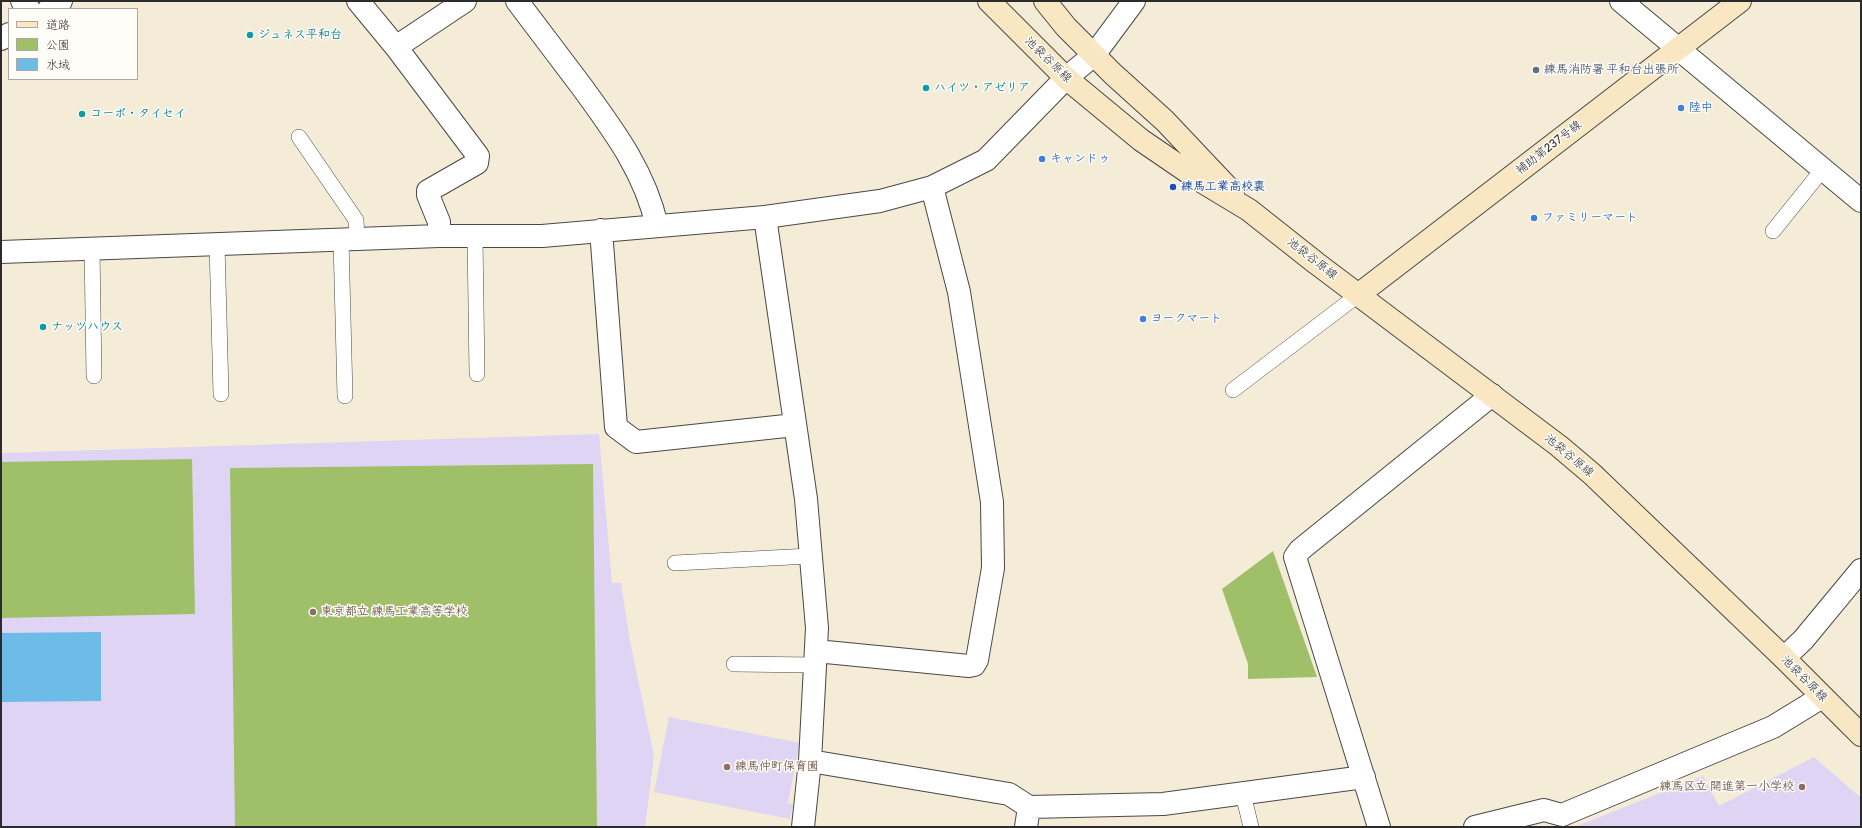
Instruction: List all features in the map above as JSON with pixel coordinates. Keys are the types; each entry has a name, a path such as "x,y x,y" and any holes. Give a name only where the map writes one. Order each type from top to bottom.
{"main road":[{"name":"池袋谷原線","path":"989,1 1066,78 1141,140 1201,182 1249,210 1358,295 1492,395 1592,474 1784,658 1861,735"},
{"name":"池袋谷原線","path":"1045,1 1066,27 1199,156 1249,210"},
{"name":"補助第237号線","path":"1358,295 1740,1"}],"street":[{"path":"50,8 61,1"},
{"path":"358,1 396,46 478,156 477,163 428,191 428,195 439,222 439,236"},
{"path":"396,46 465,1"},
{"path":"518,1 630,155 653,207 658,226"},
{"path":"1,252 439,236 542,236 601,230 765,218 880,201 932,187 986,160 1066,78 1094,54 1134,1"},
{"path":"1621,1 1861,201"},
{"path":"816,658 969,666 974,665 977,660 993,568 992,502 959,292 932,187"},
{"path":"765,218 806,499 817,628 810,761 803,827"},
{"path":"601,230 616,427 636,442 794,425"},
{"path":"1378,827 1364,777 1295,557 1300,550 1492,395"},
{"path":"1784,658 1803,640 1861,570"},
{"path":"1475,827 1544,810 1564,821 1773,727 1822,697"},
{"path":"810,761 1009,794 1028,817 1163,804 1364,777"}],"lane":[{"path":"299,137 356,220 349,240 345,396"},
{"path":"1773,231 1823,169"},
{"path":"475,237 477,374"},
{"path":"217,244 221,394"},
{"path":"92,249 94,376"},
{"path":"1233,390 1358,295"},
{"path":"675,563 810,556"},
{"path":"734,664 816,658"},
{"path":"1243,794 1251,827"}],"shaded area":[{"name":"東京都立 練馬工業高等学校","path":"599,434 612,583 621,583 630,641 654,756 645,827 1,827 1,453"},
{"name":"練馬仲町保育園","path":"669,717 800,743 788,803 793,804 790,819 654,792"},
{"name":"練馬区立 開進第一小学校","path":"1814,757 1861,798 1861,827 1577,826 1703,776 1719,806"}],"green space":[{"path":"192,459 195,614 1,618 1,462"},
{"path":"593,464 597,827 235,827 230,468"},
{"path":"1273,551 1317,677 1248,679 1248,664 1222,589"}],"water":[{"path":"101,632 101,701 1,702 1,633"}],"place":[{"name":"ジュネス平和台","path":"250,35"},
{"name":"練馬消防署 平和台出張所","path":"1536,70"},
{"name":"ハイツ・アゼリア","path":"926,88"},
{"name":"陸中","path":"1681,108"},
{"name":"コーポ・タイセイ","path":"82,114"},
{"name":"キャンドゥ","path":"1042,159"},
{"name":"練馬工業高校裏","path":"1173,187"},
{"name":"ファミリーマート","path":"1534,218"},
{"name":"ヨークマート","path":"1143,319"},
{"name":"ナッツハウス","path":"43,327"},
{"name":"東京都立 練馬工業高等学校","path":"313,612"},
{"name":"練馬仲町保育園","path":"727,767"},
{"name":"練馬区立 開進第一小学校","path":"1802,787"}]}
